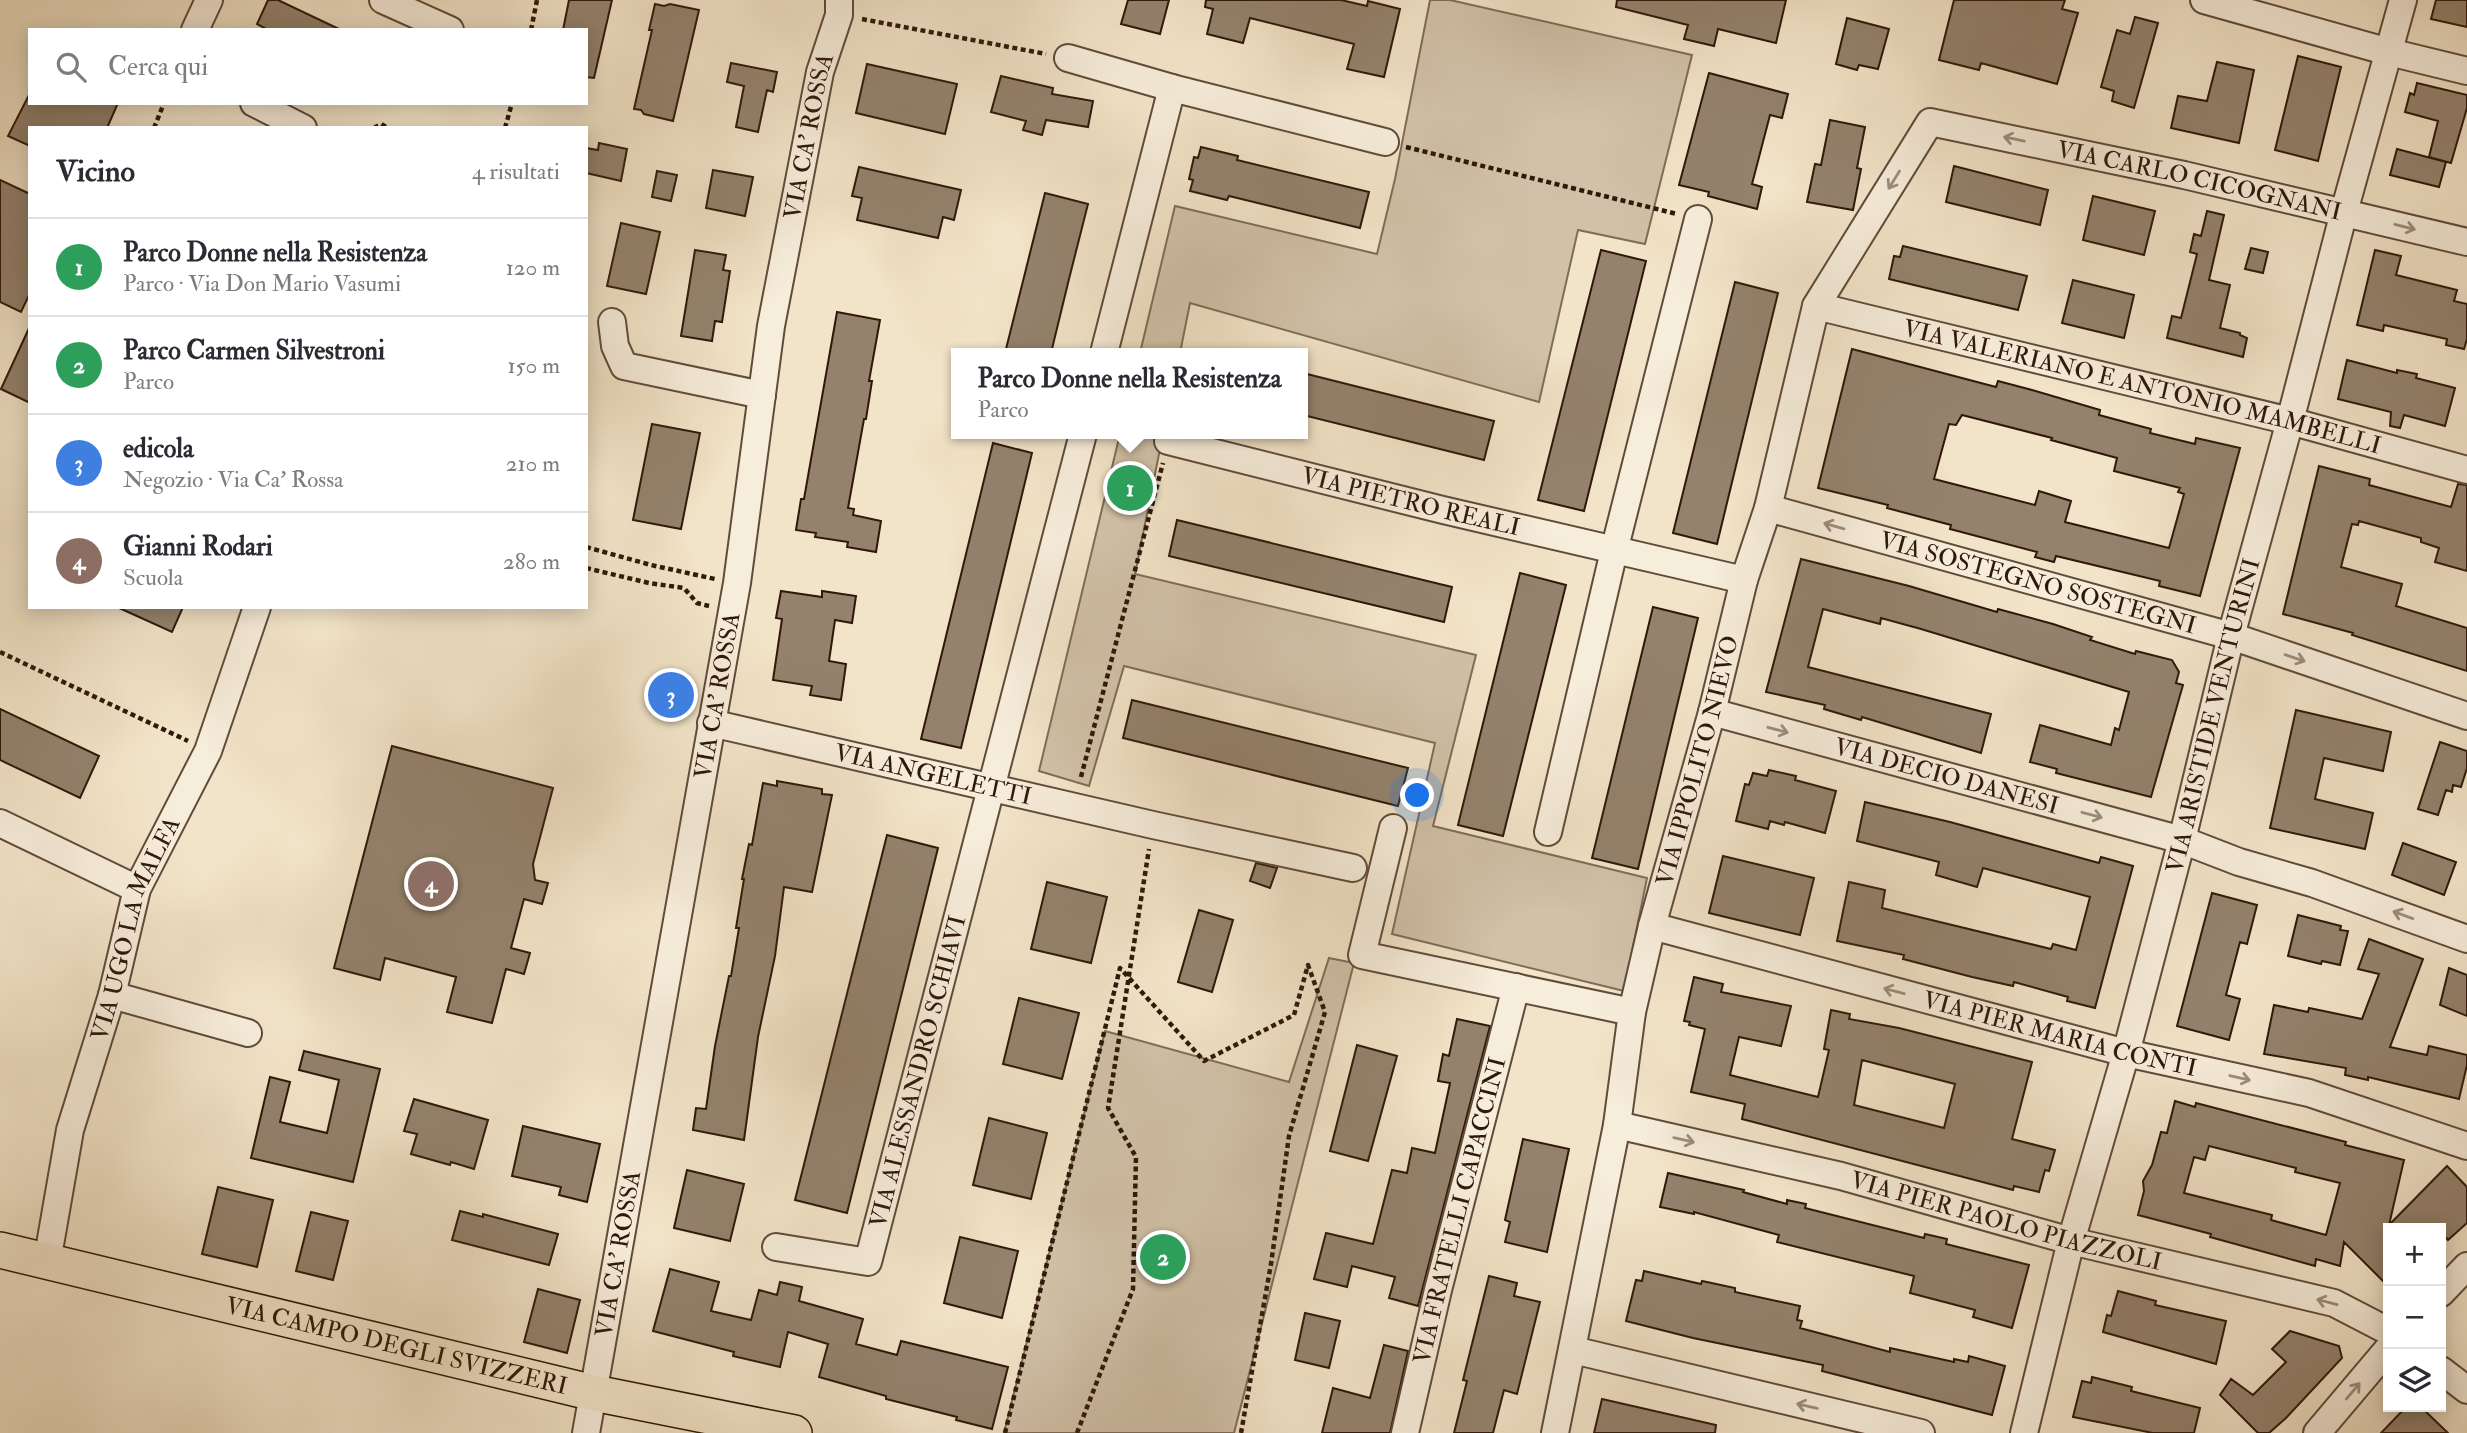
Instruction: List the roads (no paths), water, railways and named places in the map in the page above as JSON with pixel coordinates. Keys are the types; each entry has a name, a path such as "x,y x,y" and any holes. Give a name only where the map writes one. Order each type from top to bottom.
{"main road":[{"name":"VIA CAMPO DEGLI SVIZZERI","path":"0,1250 594,1393 794,1433"}],"street":[{"path":"383,0 446,28"},
{"path":"2204,0 2467,71"},
{"name":"VIA ARISTIDE VENTURINI","path":"2024,1433 2071,1241 2126,1052 2182,840 2231,636 2403,0"},
{"name":"VIA CA' ROSSA","path":"586,1433 737,583 771,326 820,72 839,7"},
{"path":"1068,58 1172,88 1385,142"},
{"path":"1105,348 1172,88"},
{"path":"258,105 299,126"},
{"name":"VIA CARLO CICOGNANI","path":"1930,122 2184,175 2467,242"},
{"name":"VIA IPPOLITO NIEVO","path":"1555,1433 1617,1125 1633,1012 1652,926 1712,712 1744,580 1768,508 1816,306 1930,122"},
{"path":"1548,832 1698,219"},
{"name":"VIA VALERIANO E ANTONIO MAMBELLI","path":"1816,306 2290,421 2467,470"},
{"path":"612,322 615,346 624,366 762,395"},
{"path":"992,788 1082,439"},
{"name":"VIA PIETRO REALI","path":"1168,441 1744,580"},
{"name":"VIA SOSTEGNO SOSTEGNI","path":"1768,508 2231,636 2467,716"},
{"name":"VIA UGO LA MALFA","path":"47,1262 70,1130 112,995 137,888 208,751 256,609"},
{"name":"VIA DECIO DANESI","path":"1712,712 2182,840 2467,939"},
{"name":"VIA ANGELETTI","path":"711,723 1153,825 1353,868"},
{"name":"VIA ALESSANDRO SCHIAVI","path":"776,1247 868,1262 992,788"},
{"path":"0,823 137,888"},
{"path":"1393,828 1362,955 1633,1012"},
{"name":"VIA PIER MARIA CONTI","path":"1652,926 2126,1052 2309,1093 2467,1146"},
{"name":"VIA FRATELLI CAPACCINI","path":"1405,1433 1438,1290 1516,987"},
{"path":"112,995 248,1033"},
{"name":"VIA PIER PAOLO PIAZZOLI","path":"1617,1125 1841,1176 2071,1241 2334,1303 2383,1328"},
{"path":"2446,1288 2467,1266"},
{"path":"1573,1350 1922,1433"},
{"path":"2317,1433 2383,1355"},
{"path":"2446,1374 2467,1390"}],"place":[{"name":"Parco Donne nella Resistenza","path":"1130,488"},
{"name":"edicola","path":"671,695"},
{"name":"Gianni Rodari","path":"431,884"},
{"name":"Parco Carmen Silvestroni","path":"1163,1257"}]}
